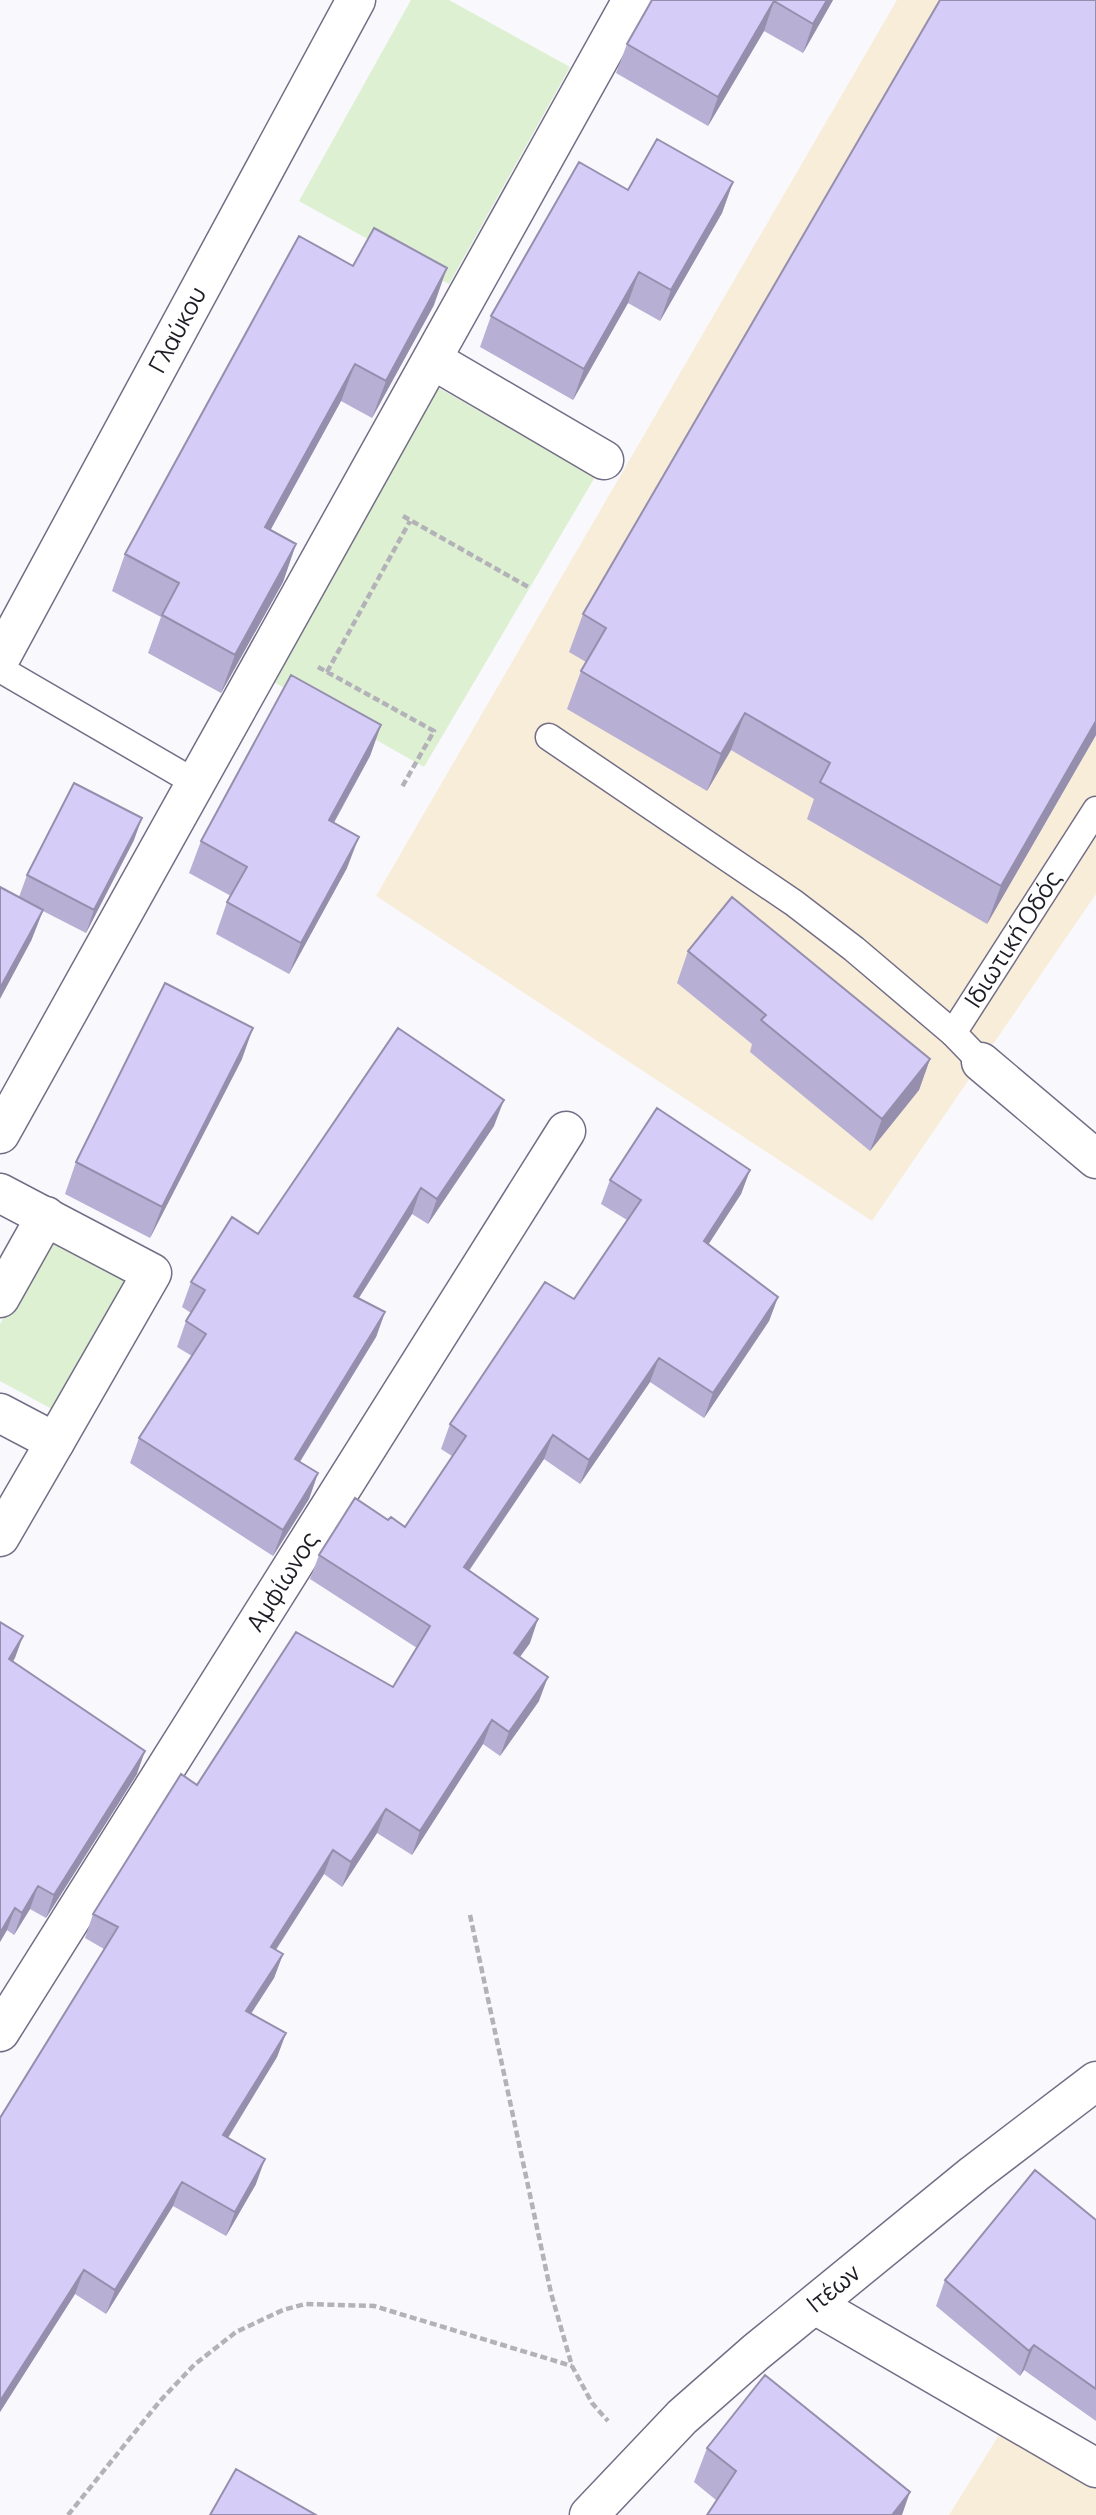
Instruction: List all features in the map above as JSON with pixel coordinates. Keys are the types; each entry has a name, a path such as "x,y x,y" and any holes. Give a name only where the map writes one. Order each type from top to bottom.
{"street":[{"name":"Γλαύκου","path":"0,659 356,0"},
{"path":"0,1134 632,0"},
{"path":"433,360 604,460"},
{"path":"981,1062 1096,1159"},
{"name":"Αμφίωνος","path":"0,2032 566,1131"},
{"path":"0,1192 152,1273 0,1537"},
{"path":"0,1298 46,1216"},
{"path":"0,1413 55,1442"},
{"name":"Ιτέων","path":"589,2515 682,2417 974,2174 1096,2081"},
{"path":"815,2305 1096,2468"}],"lane":[{"path":"0,669 197,783"},
{"path":"549,737 794,903 854,949 953,1034"},
{"name":"Ιδιωτική Οδός","path":"981,1062 953,1034 1096,810"}],"path":[{"path":"359,492 530,588"},
{"path":"327,672 410,520"},
{"path":"274,643 434,731 402,787"},
{"path":"470,1914 551,2293 572,2366 592,2403 617,2430 647,2452"},
{"path":"68,2515 160,2401 194,2365 236,2332 284,2310 305,2304 374,2306 572,2366"}],"shaded area":[{"path":"897,0 1096,0 1096,894 872,1221 376,896"},
{"path":"1004,2427 1096,2481 1096,2515 949,2515"}],"green space":[{"path":"411,0 449,0 570,67 449,284 299,201"},
{"path":"437,387 595,477 424,767 272,681"},
{"path":"50,1235 136,1283 61,1414 0,1381 0,1324"}],"building":[{"path":"652,0 827,0 813,24 774,1 718,97 627,44"},
{"path":"940,0 1096,0 1096,721 1001,886 820,782 830,763 745,713 721,754 581,671 606,628 583,614"},
{"path":"657,139 733,182 671,290 639,272 584,369 491,316 579,162 628,190"},
{"path":"374,228 447,268 386,381 355,364 265,527 296,544 235,655 162,615 179,583 125,554 299,236 353,266"},
{"path":"291,675 381,725 329,820 359,837 301,943 227,902 247,867 201,841"},
{"path":"74,783 142,818 94,910 27,875"},
{"path":"0,887 43,910 0,988"},
{"path":"732,897 930,1059 882,1119 761,1020 766,1015 688,951"},
{"path":"165,983 253,1028 162,1207 76,1162"},
{"path":"398,1028 504,1100 437,1199 421,1188 354,1296 385,1312 295,1459 318,1473 283,1530 139,1438 206,1334 186,1321 205,1290 191,1282 232,1217 258,1234"},
{"path":"657,1108 750,1170 704,1241 778,1297 713,1393 659,1358 589,1460 553,1435 464,1567 538,1619 514,1653 548,1677 509,1732 492,1720 420,1831 386,1809 351,1862 333,1850 271,1947 283,1954 246,2011 286,2033 223,2135 265,2159 235,2212 182,2182 115,2290 84,2270 0,2401 0,2118 118,1927 93,1914 181,1774 197,1785 296,1632 393,1687 430,1626 319,1555 355,1498 388,1520 391,1517 405,1527 466,1436 450,1424 545,1282 574,1299 641,1200 610,1180"},
{"path":"0,1622 23,1636 9,1659 145,1751 54,1895 38,1886 22,1913 15,1908 0,1933"},
{"path":"1035,2170 1096,2220 1096,2389 1034,2345 1029,2351 945,2280"},
{"path":"765,2375 910,2492 892,2515 707,2515 736,2471 707,2448"},
{"path":"236,2469 316,2515 210,2515"}]}
